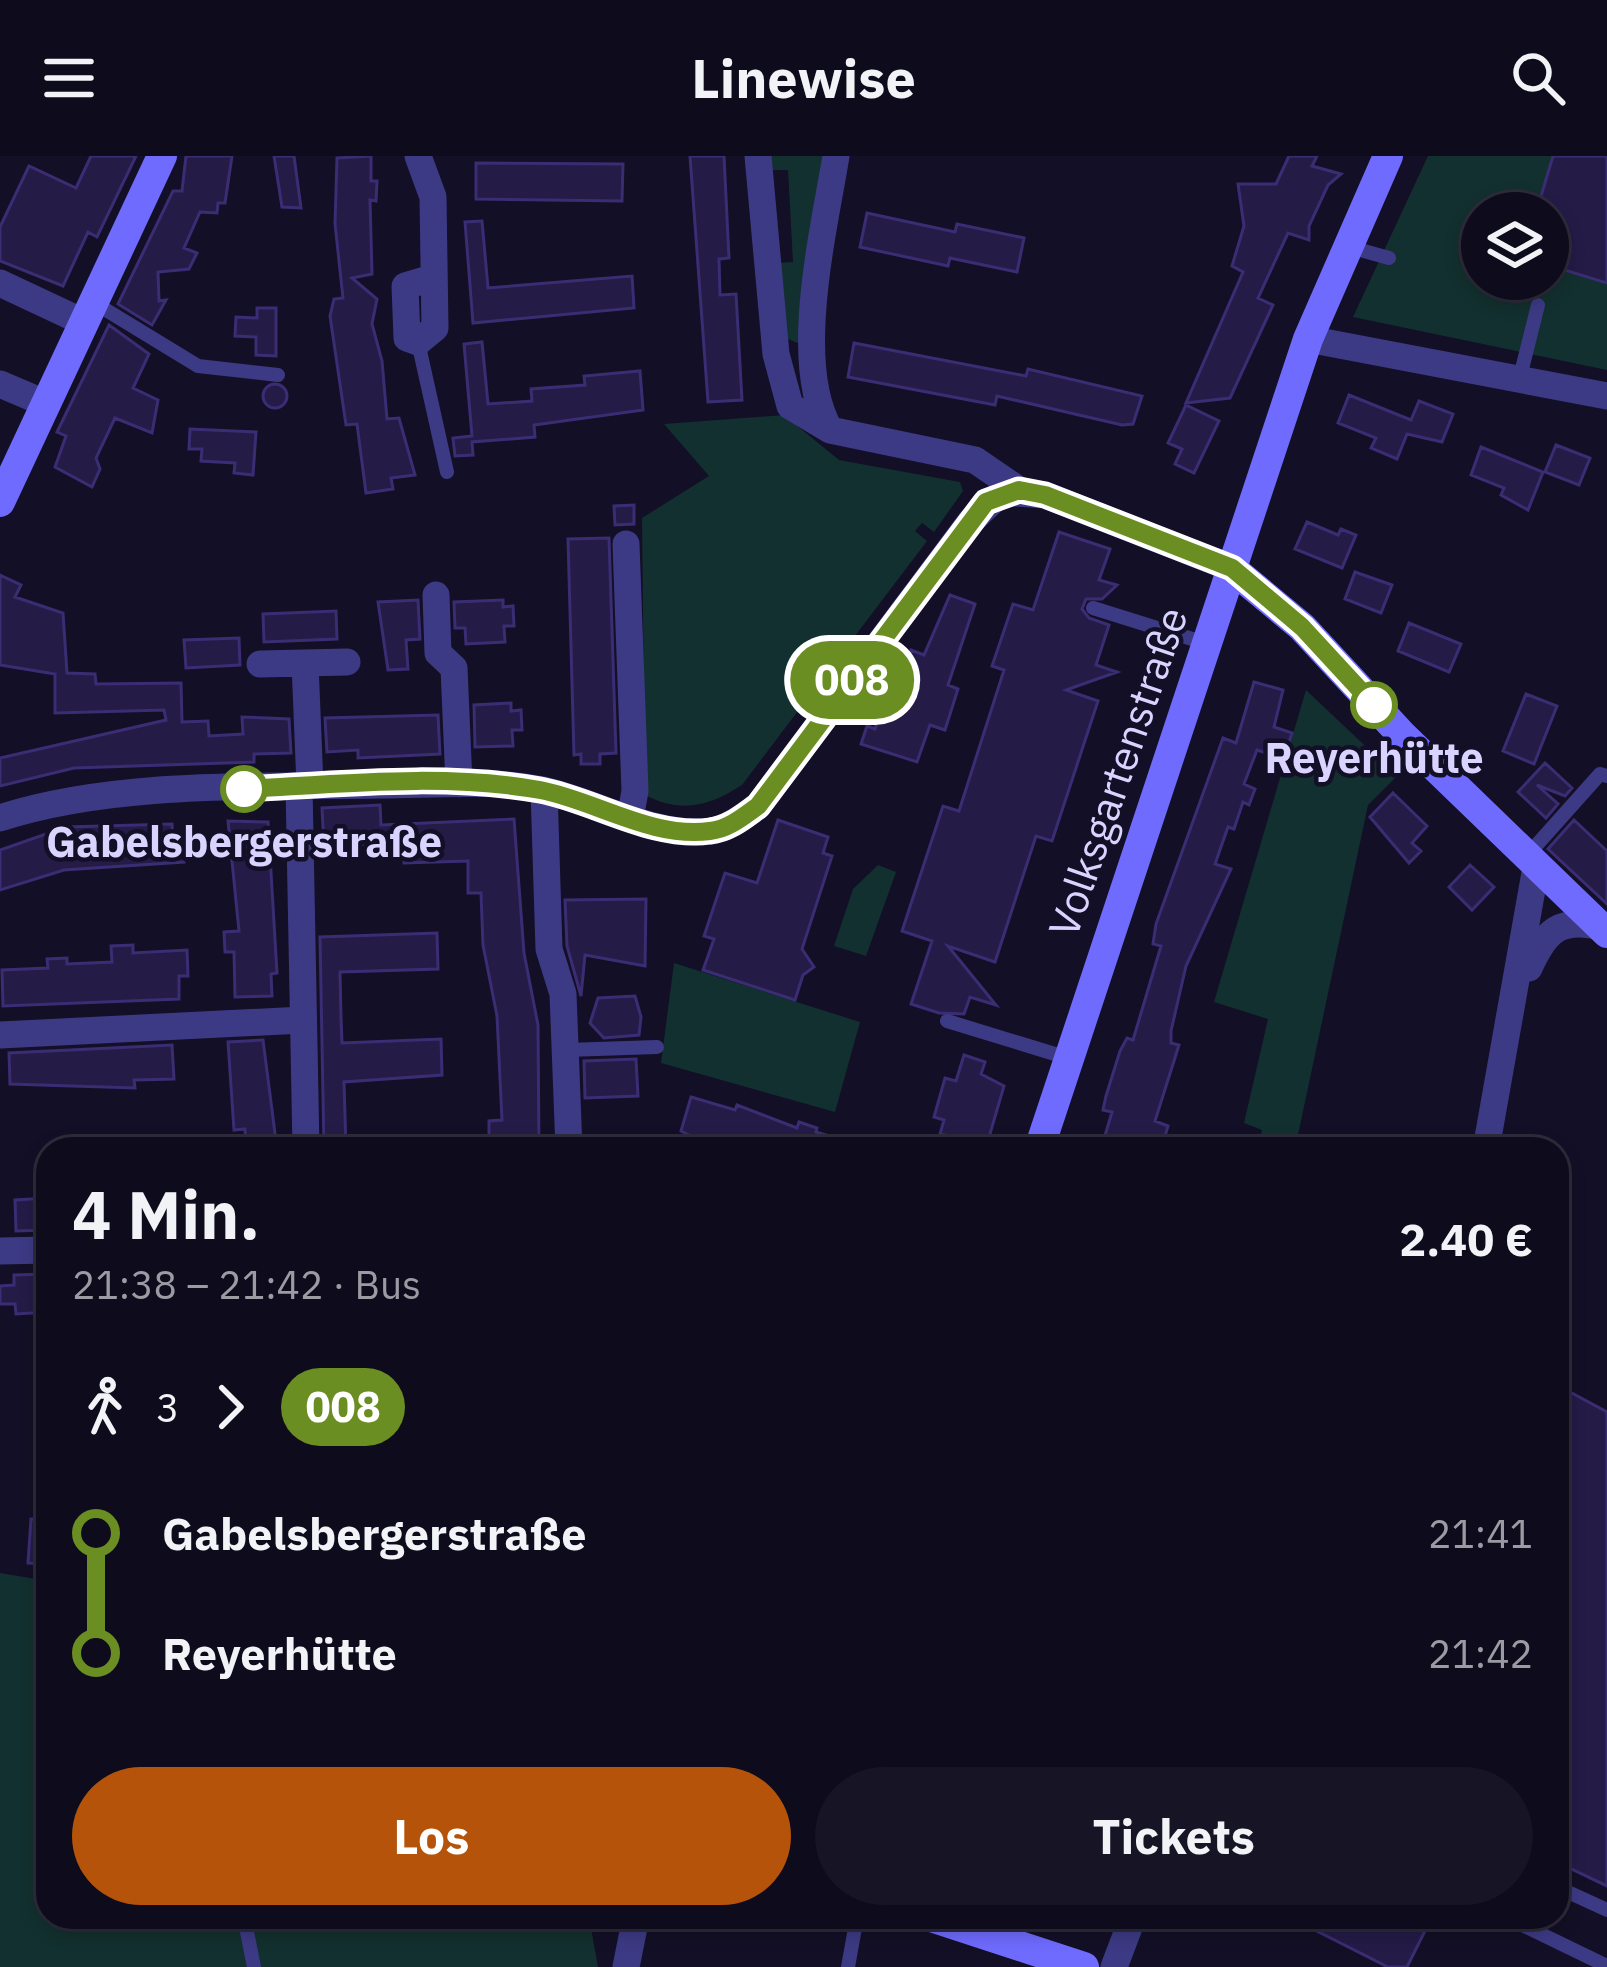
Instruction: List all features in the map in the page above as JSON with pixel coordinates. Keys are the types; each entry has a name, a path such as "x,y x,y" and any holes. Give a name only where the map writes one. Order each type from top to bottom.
{"street":[{"path":"0,502 162,156"},
{"path":"418,156 433,197 435,328 418,342"},
{"path":"758,156 776,354 790,406 842,433 975,460 1019,490 1045,495 1232,568 1302,627 1531,863 1604,930"},
{"path":"836,156 814,308 815,404 842,433"},
{"name":"Volksgartenstraße","path":"1043,1137 1308,339 1388,156"},
{"path":"0,283 88,312"},
{"path":"1308,339 1607,396"},
{"path":"776,354 815,353"},
{"path":"0,384 46,404"},
{"path":"0,818 59,799 305,786 459,784 544,790 630,819 708,832 731,825 758,806 986,502 1019,490"},
{"path":"626,544 635,791 630,819"},
{"path":"436,595 439,652 454,668 459,784"},
{"path":"260,664 347,662"},
{"path":"304,663 305,1137"},
{"path":"544,790 549,950 563,994 569,1137"},
{"path":"1488,1137 1516,1005 1531,863"},
{"path":"1516,1005 1543,936 1578,921 1604,930"},
{"path":"0,1035 303,1020"},
{"path":"0,1251 36,1250"},
{"path":"626,1967 634,1929"},
{"path":"968,1929 1084,1967"},
{"path":"1114,1967 1128,1929"}],"lane":[{"path":"1346,246 1389,258"},
{"path":"1519,381 1538,305"},
{"path":"88,312 198,366 278,375"},
{"path":"418,342 447,472"},
{"path":"1094,608 1205,644"},
{"path":"1531,863 1600,774 1607,776"},
{"path":"946,1021 1068,1058"},
{"path":"567,1050 657,1048"},
{"path":"1569,1893 1607,1910"},
{"path":"246,1929 254,1967"},
{"path":"848,1967 855,1929"},
{"path":"1531,1929 1607,1966"}],"green space":[{"path":"769,156 827,156 803,339 797,343 786,338 777,263 793,262 788,170 769,170"},
{"path":"1428,156 1607,156 1607,370 1353,317"},
{"path":"784,415 839,460 960,482 963,491 934,532 922,523 915,531 927,541 742,785 695,805 658,801 645,795 642,518 709,476 664,424"},
{"path":"1306,690 1397,776 1368,805 1298,1137 1261,1137 1262,1130 1244,1123 1268,1019 1214,1002"},
{"path":"878,865 896,872 866,956 834,946 853,889"},
{"path":"674,963 860,1022 835,1112 661,1063"},
{"path":"0,1573 36,1579 36,1929 591,1929 598,1967 0,1967"}],"building":[{"path":"91,156 136,156 97,237 88,232 63,286 0,261 0,227 29,166 76,188"},
{"path":"186,156 232,156 225,203 218,203 217,213 200,212 184,248 197,253 189,269 158,272 159,301 166,300 152,325 118,304 173,191 182,191"},
{"path":"274,156 294,156 301,208 282,207"},
{"path":"371,156 371,181 377,181 376,201 370,200 372,274 352,278 377,299 372,324 382,361 387,419 399,418 415,475 391,478 393,489 366,493 357,424 346,425 330,316 334,299 343,298 335,224 337,158"},
{"path":"690,156 724,156 729,258 719,259 720,295 736,294 742,400 708,402"},
{"path":"1289,156 1317,156 1312,166 1341,174 1328,185 1309,226 1309,240 1288,233 1258,298 1273,305 1230,398 1186,403 1243,272 1232,266 1244,226 1238,184 1276,184"},
{"path":"1553,156 1607,156 1607,283 1569,271 1569,192 1542,192"},
{"path":"476,163 623,164 622,201 476,199"},
{"path":"867,213 955,232 957,224 1024,238 1017,272 950,258 948,266 860,247"},
{"path":"482,221 488,288 632,276 634,308 473,323 465,222"},
{"path":"257,308 276,308 276,356 256,355 256,337 235,336 236,317 257,318"},
{"path":"109,325 149,354 133,388 158,400 152,433 115,418 96,458 100,469 92,487 55,467 66,436 57,432"},
{"path":"482,342 488,404 532,401 531,389 585,385 584,376 640,371 643,410 534,425 535,437 472,442 473,455 455,456 453,438 472,436 464,344"},
{"path":"854,343 1026,376 1028,369 1142,396 1133,424 1122,425 997,396 995,405 848,377"},
{"path":"275,384 287,396 275,408 263,396"},
{"path":"1349,395 1411,420 1419,401 1453,414 1442,442 1407,434 1397,459 1371,448 1376,438 1338,423"},
{"path":"1186,405 1219,421 1194,473 1175,464 1182,449 1168,443"},
{"path":"190,429 256,432 253,475 234,473 235,463 201,461 202,449 189,449"},
{"path":"1556,445 1590,458 1579,485 1545,472"},
{"path":"1481,447 1543,472 1528,510 1501,495 1504,488 1471,475"},
{"path":"634,505 634,524 615,525 614,506"},
{"path":"1307,522 1338,535 1341,529 1356,535 1342,568 1295,549"},
{"path":"1059,532 1110,549 1099,580 1117,585 1102,599 1086,599 1082,609 1089,618 1109,625 1096,665 1117,672 1066,690 1098,701 1052,841 1036,836 995,962 948,946 996,1005 970,997 964,1014 939,1013 911,1004 932,941 902,931 943,806 959,811 1004,670 992,666 1013,604 1033,610"},
{"path":"609,538 616,753 600,754 600,764 581,764 581,754 574,755 568,539"},
{"path":"1355,572 1392,585 1381,613 1345,599"},
{"path":"0,575 21,585 15,597 63,613 67,673 95,674 96,684 181,683 182,722 208,721 209,736 243,734 242,717 289,719 291,753 254,754 254,762 74,768 0,786 0,758 166,720 164,710 55,713 55,674 0,665"},
{"path":"950,595 975,604 948,685 958,689 945,730 930,725 917,762 861,744 867,726 875,729 889,688 898,691 911,650 924,655"},
{"path":"418,600 420,639 406,640 408,669 388,670 378,602"},
{"path":"503,600 503,607 513,606 514,626 504,626 505,642 466,644 465,628 455,628 454,602"},
{"path":"336,611 337,639 264,642 263,614"},
{"path":"1409,623 1461,644 1449,672 1398,651"},
{"path":"239,638 240,665 186,668 184,640"},
{"path":"1254,682 1283,690 1274,727 1292,733 1284,759 1257,750 1244,784 1255,789 1249,805 1243,802 1234,829 1228,827 1215,864 1231,869 1186,966 1171,1031 1171,1043 1179,1045 1155,1121 1168,1126 1165,1137 1105,1137 1112,1112 1103,1110 1106,1096 1120,1051 1127,1038 1133,1040 1161,946 1153,944 1156,924 1223,738 1236,743"},
{"path":"1526,694 1557,706 1534,764 1503,751"},
{"path":"511,703 511,711 521,710 522,730 512,730 513,746 475,747 474,705"},
{"path":"438,715 440,754 358,758 358,750 327,752 325,718"},
{"path":"1545,763 1572,788 1565,796 1537,785 1558,804 1546,818 1518,792"},
{"path":"1393,793 1427,826 1412,843 1421,851 1409,863 1370,817"},
{"path":"380,805 381,825 514,819 524,953 538,1025 539,1137 489,1137 489,1121 502,1120 497,1016 483,945 481,893 468,893 468,861 404,863 403,843 324,846 322,808"},
{"path":"778,820 828,837 823,853 832,856 802,949 814,967 803,975 795,1000 703,970 714,939 704,936 725,873 757,883"},
{"path":"1574,820 1607,851 1607,904 1548,849"},
{"path":"228,821 268,822 277,973 271,974 272,996 235,997 234,952 225,952 224,932 239,931"},
{"path":"172,824 173,846 183,846 184,862 64,870 0,890 0,850 66,827"},
{"path":"1470,865 1494,887 1472,910 1449,887"},
{"path":"646,899 645,966 585,955 581,996 567,946 565,900"},
{"path":"437,933 438,969 340,972 342,1043 441,1039 442,1075 344,1082 346,1137 324,1137 320,937"},
{"path":"133,945 133,953 187,950 188,976 179,976 179,999 3,1006 2,970 48,968 47,959 67,958 67,964 112,962 111,946"},
{"path":"635,996 641,1017 639,1035 604,1038 590,1023 598,998"},
{"path":"263,1040 275,1137 245,1137 245,1129 234,1130 228,1042"},
{"path":"172,1045 174,1079 134,1080 135,1088 10,1084 9,1053"},
{"path":"964,1055 985,1062 981,1074 1004,1086 989,1137 940,1134 944,1120 934,1117 945,1078 956,1081"},
{"path":"636,1059 638,1096 585,1098 584,1061"},
{"path":"691,1097 735,1110 737,1105 797,1128 799,1122 833,1137 693,1137 681,1131"},
{"path":"36,1199 36,1230 16,1231 15,1200"},
{"path":"36,1274 36,1313 16,1314 15,1304 0,1304 0,1286 14,1285 14,1275"},
{"path":"1569,1391 1607,1412 1607,1886 1569,1868"},
{"path":"31,1519 36,1519 36,1563 28,1563"},
{"path":"1313,1929 1426,1929 1407,1967 1388,1967"}],"bus line":[{"name":"008","path":"244,789 494,784 544,790 630,819 708,832 731,825 758,806 986,502 1002,492 1019,490 1045,495 1232,568 1302,627 1374,705"}],"place":[{"name":"Reyerhütte","path":"1374,705"},
{"name":"Gabelsbergerstraße","path":"244,789"}]}
